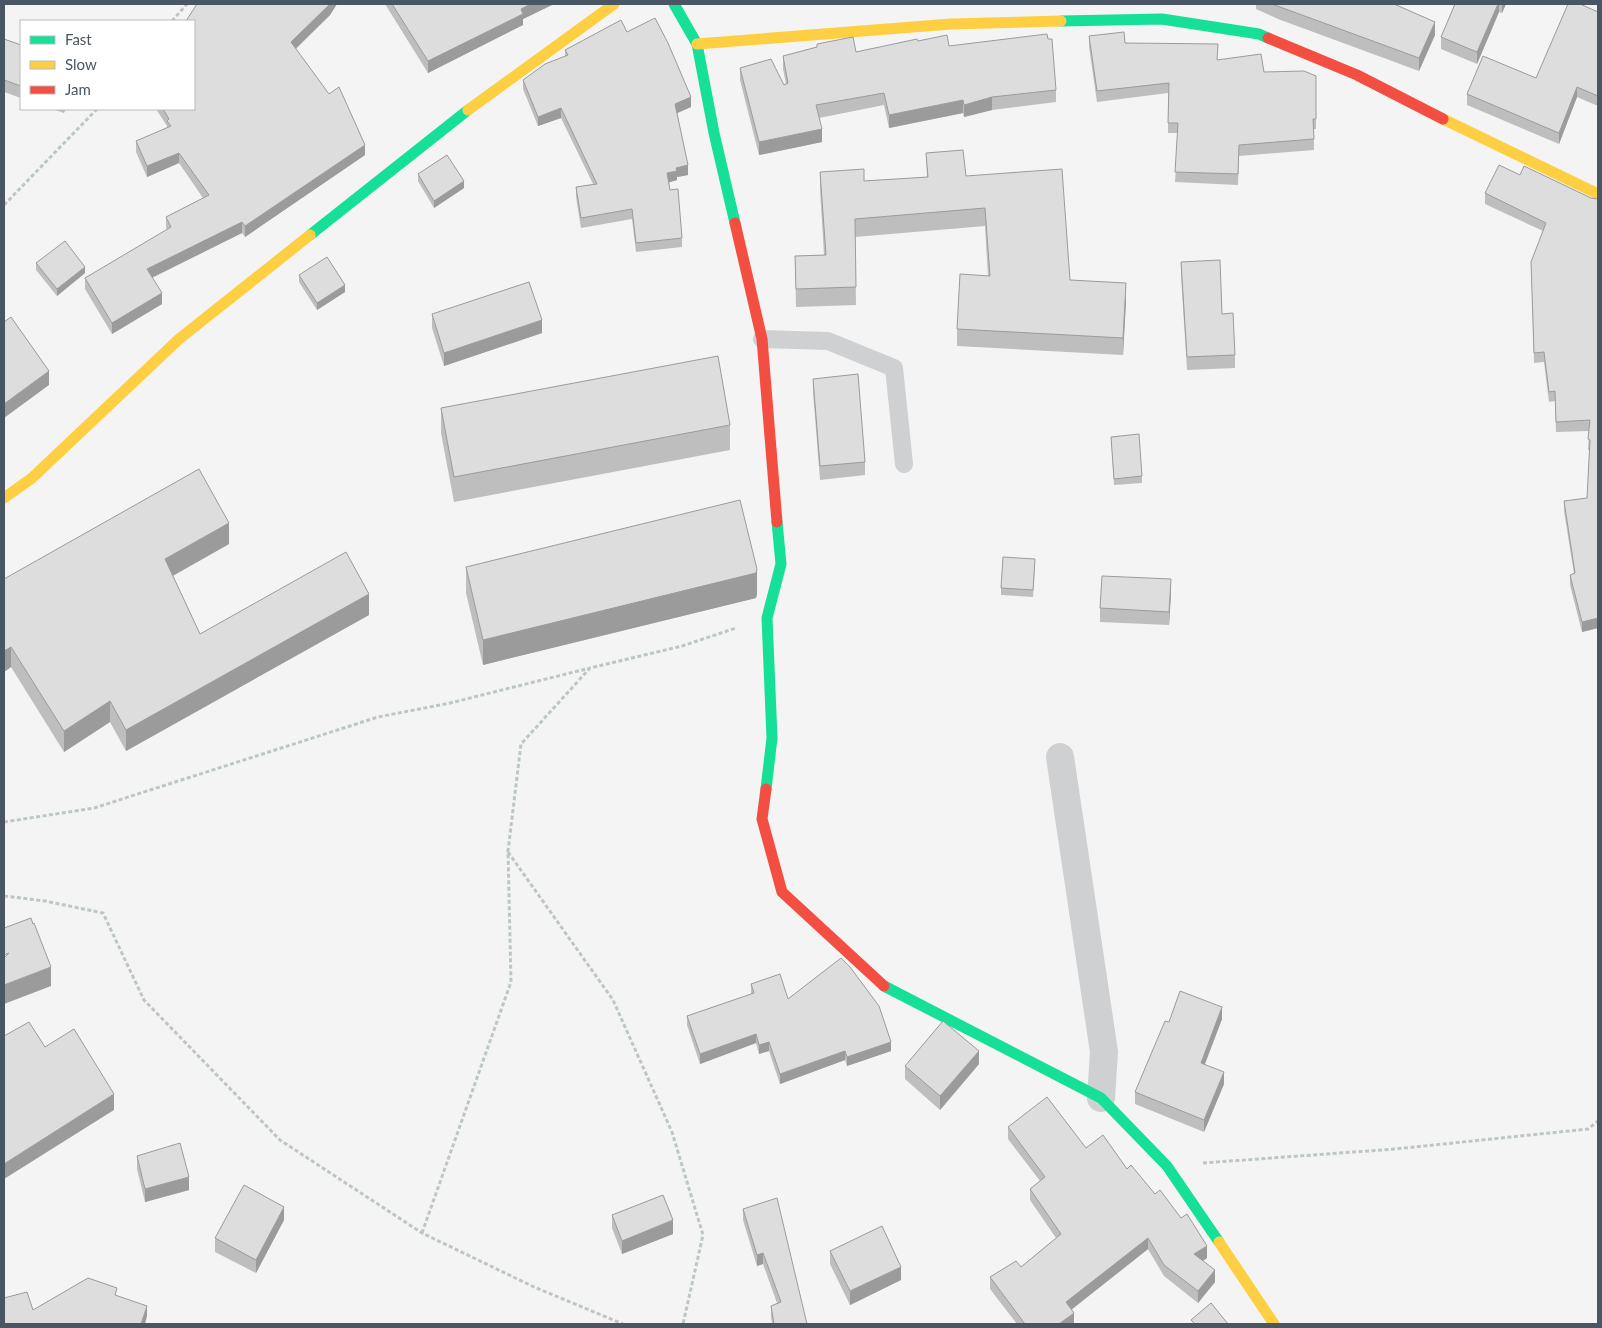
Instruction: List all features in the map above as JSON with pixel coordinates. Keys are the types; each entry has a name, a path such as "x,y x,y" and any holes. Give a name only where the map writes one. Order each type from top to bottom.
{"street":[{"path":"4,498 32,478 179,339 466,112 614,4"},
{"path":"674,4 697,44 714,133 762,339 781,564 767,618 772,738 762,819 782,892 885,987 1101,1098 1167,1166 1274,1324"},
{"path":"697,44 951,24 1038,21 1162,19 1259,34 1357,75 1473,135 1598,194"},
{"path":"1060,757 1104,1052 1101,1098"}],"lane":[{"path":"762,339 828,341 894,368 904,464"}],"path":[{"path":"173,20 187,4"},
{"path":"4,205 96,110"},
{"path":"4,822 94,808 378,717 450,703 682,646 767,618"},
{"path":"422,1233 511,982 508,851 521,744 590,668"},
{"path":"508,851 613,1000 672,1132 703,1235 683,1324"},
{"path":"4,896 44,901 103,913 144,1000 280,1140 422,1233 534,1287 623,1324"},
{"path":"1167,1166 1424,1146 1588,1128 1598,1121"}],"building":[{"path":"197,4 330,4 291,42 329,94 339,87 365,145 245,226 242,222 147,269 162,293 112,323 85,278 171,227 166,217 209,195 179,153 147,166 136,141 171,126 167,121 169,119 164,110 195,110 195,20 187,20"},
{"path":"392,4 531,4 521,9 523,14 428,61"},
{"path":"1272,4 1394,4 1435,22 1419,58"},
{"path":"1455,4 1498,4 1477,52 1441,37"},
{"path":"1568,4 1580,4 1598,12 1598,96 1577,87 1559,133 1467,94 1483,56 1536,78"},
{"path":"655,18 691,97 675,104 688,165 676,168 677,171 667,173 670,190 678,189 682,238 636,243 632,209 581,218 576,187 597,184 561,108 538,117 523,80 545,64 568,55 565,50 621,20 627,32"},
{"path":"1124,32 1125,43 1218,44 1217,60 1261,54 1264,72 1304,71 1316,76 1316,119 1313,119 1314,139 1239,145 1238,174 1175,172 1178,123 1168,123 1169,83 1097,91 1089,36"},
{"path":"1047,34 1048,39 1052,39 1056,90 992,97 964,105 963,100 889,115 884,93 816,105 822,129 759,142 740,68 771,59 784,85 788,83 783,56 817,47 817,44 853,37 856,52 917,39 918,41 947,35 949,46"},
{"path":"4,39 20,45 20,86 4,80"},
{"path":"963,150 966,176 1062,169 1070,280 1126,283 1123,338 957,329 960,274 990,276 985,208 855,219 856,287 796,289 795,256 826,255 820,172 864,169 864,181 928,177 926,153"},
{"path":"447,155 464,181 434,201 418,174"},
{"path":"1499,165 1520,175 1524,166 1591,198 1598,199 1598,618 1582,622 1570,575 1575,573 1564,501 1587,498 1590,420 1556,422 1555,391 1549,392 1544,352 1534,353 1531,262 1546,223 1485,193"},
{"path":"65,241 85,267 57,289 36,263"},
{"path":"327,257 345,285 317,303 299,275"},
{"path":"1220,260 1222,314 1233,313 1235,355 1187,357 1181,262"},
{"path":"529,282 542,320 444,353 432,314"},
{"path":"11,317 49,371 4,404 4,322"},
{"path":"718,356 730,425 454,477 441,408"},
{"path":"858,374 865,462 820,466 813,379"},
{"path":"1139,434 1142,476 1114,479 1111,437"},
{"path":"199,469 229,523 165,559 200,634 346,552 369,594 126,730 110,701 64,731 11,647 4,651 4,579"},
{"path":"740,500 757,569 756,573 483,640 466,567"},
{"path":"1003,557 1035,559 1033,590 1001,588"},
{"path":"1102,576 1171,579 1169,612 1100,608"},
{"path":"31,918 51,967 4,985 4,958 9,953 4,955 4,928"},
{"path":"841,958 879,1006 891,1042 847,1057 845,1051 780,1074 769,1042 759,1045 756,1034 700,1054 687,1016 754,993 751,984 780,974 788,999"},
{"path":"1180,991 1222,1007 1201,1063 1224,1072 1204,1120 1135,1092 1165,1021 1169,1022"},
{"path":"943,1021 979,1051 940,1096 905,1066"},
{"path":"29,1022 45,1047 74,1029 114,1094 4,1164 4,1036"},
{"path":"1047,1097 1086,1148 1103,1135 1127,1169 1131,1165 1155,1194 1160,1190 1181,1218 1187,1214 1207,1246 1194,1254 1215,1270 1198,1291 1164,1265 1148,1238 1066,1302 1074,1313 1059,1324 1025,1324 990,1277 1016,1261 1021,1267 1061,1234 1030,1189 1045,1177 1008,1127"},
{"path":"180,1143 189,1177 145,1189 137,1156"},
{"path":"244,1185 284,1207 256,1260 215,1238"},
{"path":"663,1195 673,1220 622,1241 612,1215"},
{"path":"777,1198 807,1324 774,1324 771,1306 781,1302 763,1253 757,1255 743,1209"},
{"path":"882,1226 901,1267 850,1291 830,1251"},
{"path":"88,1278 117,1288 115,1295 147,1306 141,1324 4,1324 4,1298 27,1292 33,1310"},
{"path":"1211,1303 1228,1324 1195,1324 1191,1320"}],"traffic: fast":[{"path":"674,4 697,44 714,133 735,223"},
{"path":"1061,21 1162,19 1259,34 1268,38"},
{"path":"310,235 468,110"},
{"path":"766,789 772,738 767,618 781,564 777,522"},
{"path":"884,986 1101,1098 1167,1166 1219,1242"}],"traffic: slow":[{"path":"468,110 614,4"},
{"path":"697,44 951,24 1061,21"},
{"path":"1443,119 1598,194"},
{"path":"4,498 32,478 179,339 310,235"},
{"path":"1219,1242 1274,1324"}],"traffic: jam":[{"path":"1268,38 1357,75 1443,119"},
{"path":"735,223 762,339 777,522"},
{"path":"766,789 762,819 782,892 884,986"}]}
